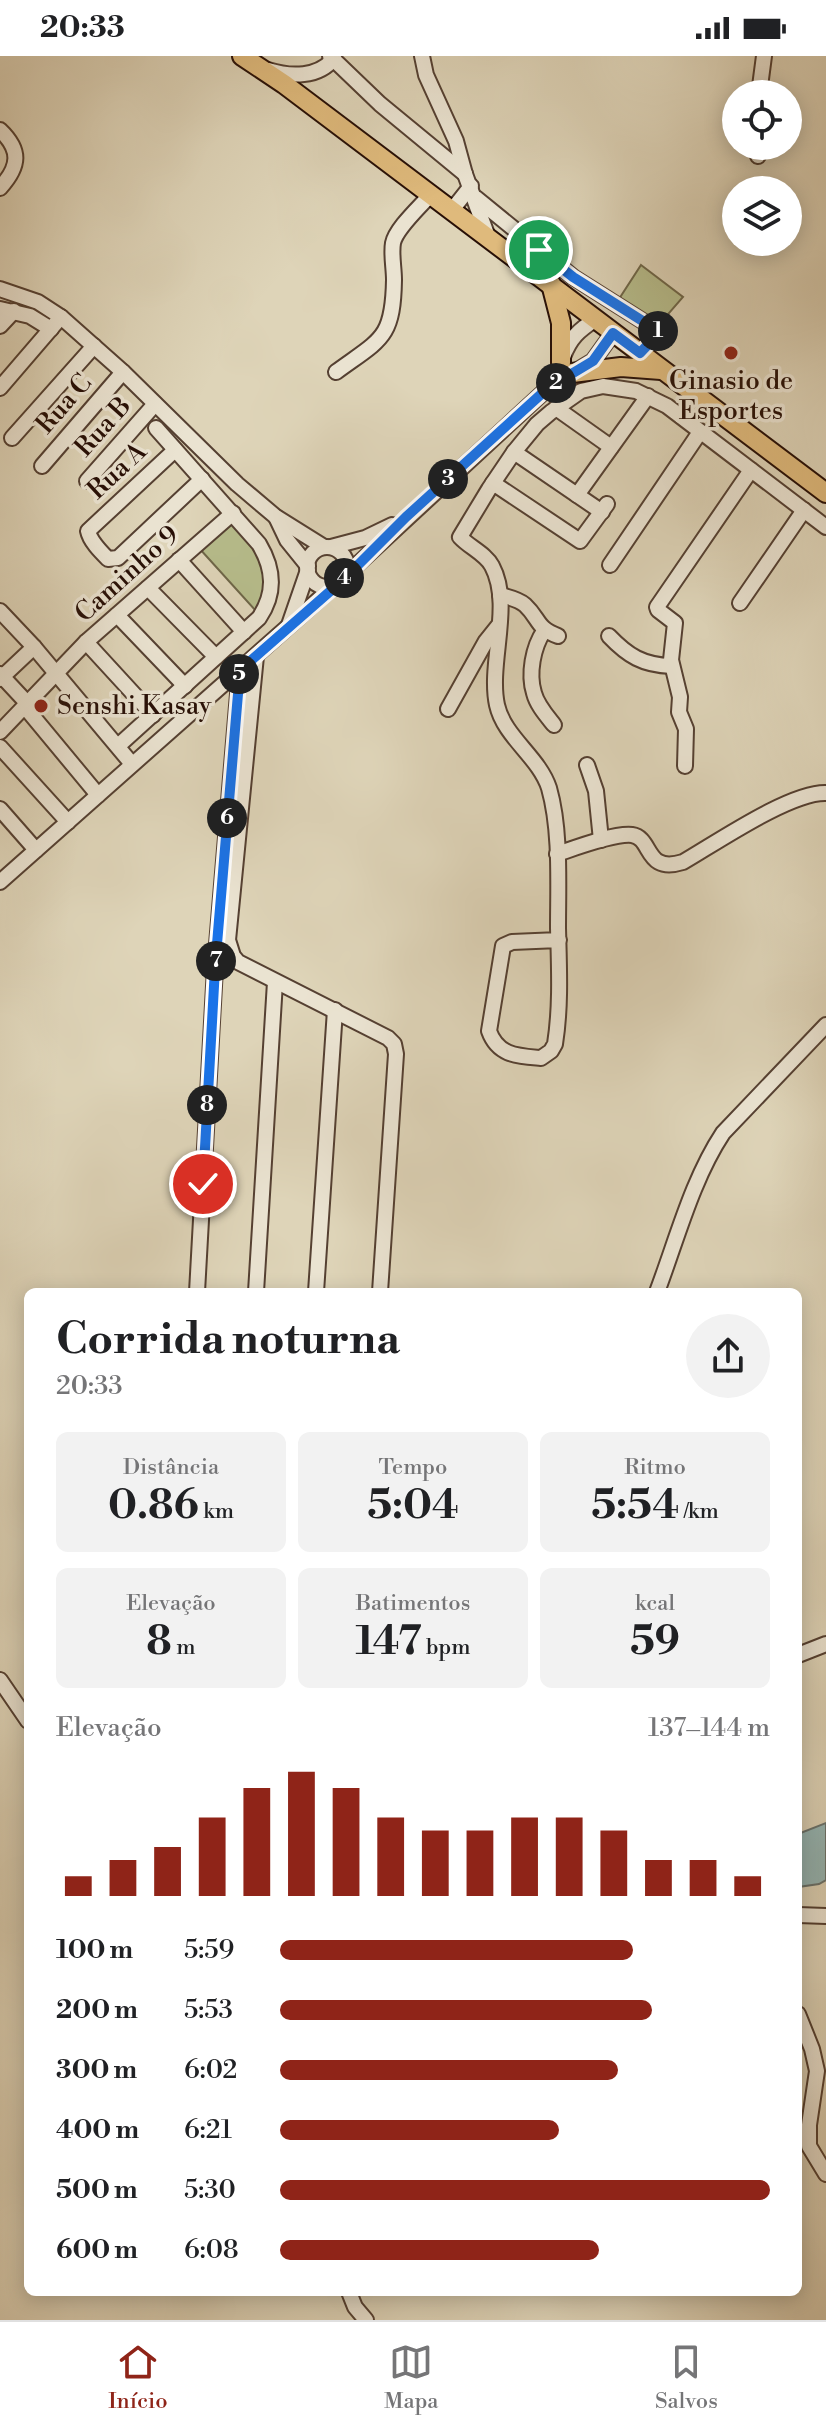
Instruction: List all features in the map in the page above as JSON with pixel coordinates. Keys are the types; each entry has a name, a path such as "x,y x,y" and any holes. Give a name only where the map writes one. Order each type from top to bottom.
{"main road":[{"path":"249,61 431,194 826,493"},
{"path":"551,284 561,323 567,368 663,370"}],"street":[{"path":"422,56 426,75 456,141 488,237"},
{"path":"761,80 764,56"},
{"path":"249,61 284,74 308,74 326,67 333,57 380,104 573,277 660,332 640,353"},
{"path":"0,130 12,142 16,162 10,178 0,188"},
{"path":"452,210 471,186"},
{"path":"336,372 378,341 389,326 394,309 393,243 398,231 431,194"},
{"path":"0,289 38,302 61,317 123,372 237,484 276,517 328,547 337,549 347,563 340,581"},
{"path":"0,326 7,310 30,316 51,329"},
{"path":"0,388 61,317"},
{"path":"567,368 569,341 596,319"},
{"path":"0,882 340,581 567,368 593,361 613,333"},
{"path":"12,438 94,346"},
{"name":"Rua C","path":"42,466 123,372"},
{"path":"559,940 512,942 503,946 489,1023 491,1037 499,1049 515,1056 541,1058 551,1051 556,1041 559,940 557,854 548,785 503,720 497,706 495,681 500,595 490,562 460,537 493,483 537,424 556,408 581,391 603,386 627,389 667,406 826,527"},
{"path":"577,495 648,396"},
{"name":"Rua B","path":"87,481 155,404"},
{"path":"556,408 611,447"},
{"path":"118,746 259,618 266,607 272,583 267,558 258,542 156,428"},
{"path":"610,565 700,432"},
{"path":"738,460 755,440"},
{"name":"Rua A","path":"175,450 91,527 87,533 104,555 108,559 118,558 204,481"},
{"path":"493,483 579,540 583,539 604,508 577,495 514,452"},
{"path":"685,766 686,729 679,712 680,697 671,666 675,623 657,607 751,470"},
{"path":"204,481 237,484"},
{"path":"740,603 804,510"},
{"name":"Caminho 9","path":"0,732 86,642 233,513"},
{"path":"276,517 287,540 317,584 340,581"},
{"path":"288,626 315,552 365,538 406,517"},
{"path":"179,560 244,632"},
{"path":"148,588 216,657"},
{"path":"500,595 525,605 551,634 539,639 534,655 533,689 541,709 554,725"},
{"path":"0,611 132,764"},
{"path":"117,615 185,686"},
{"path":"448,709 486,641 498,626"},
{"path":"609,636 642,662 671,666"},
{"path":"86,642 153,715"},
{"path":"34,647 1,677 98,795"},
{"path":"256,656 228,940 238,962 392,1040 396,1054 380,1288"},
{"path":"197,1288 216,954 240,670"},
{"path":"216,691 237,700"},
{"path":"0,747 68,822"},
{"path":"587,765 596,791 601,840"},
{"path":"557,854 601,840 631,835 637,837 657,861 663,865 673,865 781,805 809,794 826,793"},
{"path":"0,809 36,850"},
{"path":"216,954 233,956"},
{"path":"256,1288 275,982"},
{"path":"316,1288 335,1010"},
{"path":"658,1288 701,1172 716,1143 826,1025"},
{"path":"802,1653 826,1644"},
{"path":"0,1680 24,1715"},
{"path":"802,1915 825,1917"},
{"path":"802,2024 817,2071 809,2146 826,2174"},
{"path":"351,2296 366,2320"}],"green space":[{"path":"641,265 683,297 657,327 619,299"},
{"path":"232,518 261,551 266,594 256,611 199,548"}],"water":[{"path":"826,1823 826,1880 819,1884 802,1886 802,1832"}],"place":[{"name":"Ginasio de Esportes","path":"731,353"},
{"name":"Senshi Kasay","path":"41,706"}],"route":[{"path":"203,1184 215,968 240,670 343,580 406,517 548,388 593,361 613,333 640,353 660,332 573,277 539,250"}]}
